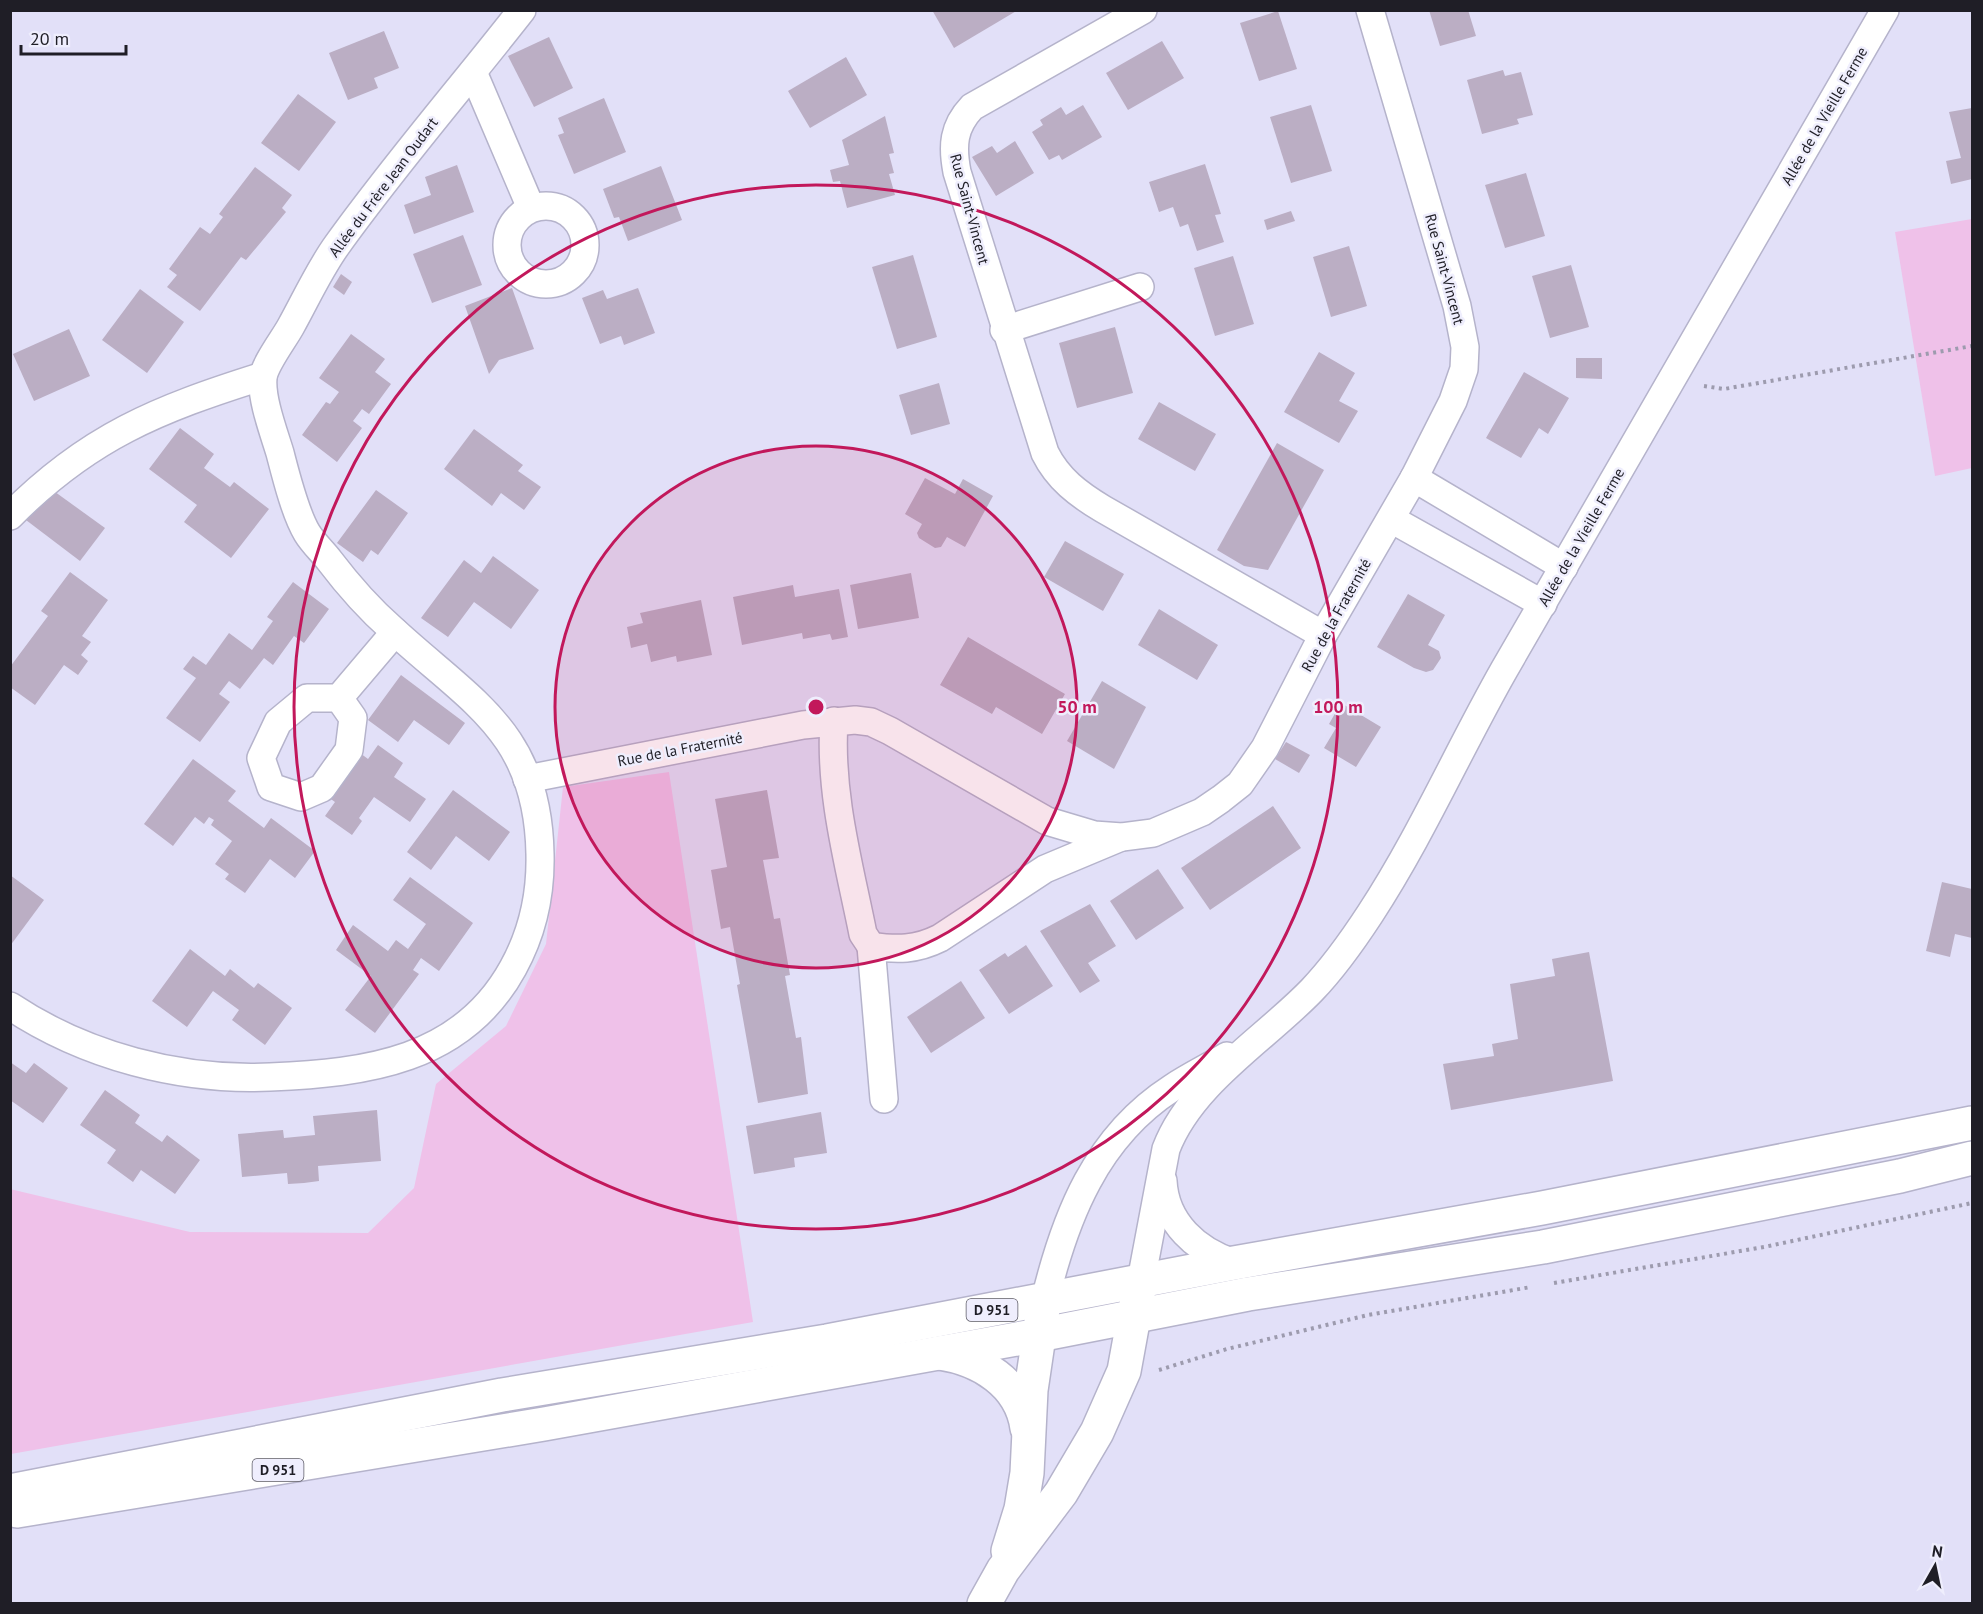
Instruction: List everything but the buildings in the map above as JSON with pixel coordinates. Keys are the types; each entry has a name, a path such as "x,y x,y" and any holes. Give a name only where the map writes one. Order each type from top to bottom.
{"main road":[{"name":"D 951","path":"1138,1299 1234,1263 1651,1187 1972,1123"},
{"name":"D 951","path":"1138,1299 1248,1294 1543,1247 1900,1176 1972,1158"},
{"name":"D 951","path":"544,1424 679,1386 1531,1224 1651,1187"},
{"path":"984,1604 1003,1570 1061,1493 1097,1432 1124,1371 1138,1299"},
{"name":"D 951","path":"10,1512 544,1424 939,1353 1041,1318"},
{"name":"D 951","path":"10,1491 502,1395 827,1341 1041,1318"},
{"path":"1003,1570 1021,1509 1030,1448 1031,1390 1041,1318"},
{"path":"939,1353 973,1361 998,1377 1020,1406 1027,1423 1030,1448"}],"street":[{"name":"Allée du Frère Jean Oudart","path":"262,376 335,248 522,10"},
{"name":"Rue Saint-Vincent","path":"1143,10 972,107 960,120 953,151 957,172 1004,330 1044,453 1052,467 1069,485 1103,509 1323,635"},
{"name":"Rue Saint-Vincent","path":"1370,10 1457,306 1465,347 1460,384 1414,478 1391,519"},
{"name":"Allée de la Vieille Ferme","path":"1138,1299 1163,1166 1169,1141 1181,1118 1252,1042 1312,990 1369,915 1411,846 1496,684 1885,10"},
{"path":"473,72 531,208"},
{"path":"1004,330 1140,287"},
{"path":"10,516 57,471 115,432 198,396 262,376 268,412 306,532 360,599 486,710 516,754 535,804 540,834 541,880 533,922 522,951 506,982 483,1009 455,1034 419,1052 382,1066 293,1076 246,1078 198,1074 142,1064 105,1053 59,1035 10,1006"},
{"path":"1414,478 1564,567"},
{"path":"1391,519 1543,604"},
{"name":"Rue de la Fraternité","path":"527,779 834,721 871,722 1047,821 1094,835 1122,837 1153,833 1202,812 1240,784 1265,748 1323,635 1391,519"},
{"path":"339,698 395,632"},
{"path":"834,721 831,756 834,786 863,934 871,946 884,1099"},
{"name":"Rue de la Fraternité","path":"871,946 907,950 923,946 940,938 1045,869 1122,837"},
{"name":"Allée de la Vieille Ferme","path":"1041,1318 1057,1249 1069,1214 1106,1152 1147,1107 1170,1089 1252,1042"},
{"name":"Allée de la Vieille Ferme","path":"1163,1166 1163,1186 1177,1222 1192,1241 1205,1251 1234,1263"}],"path":[{"path":"1670,381 1724,389 1972,346"},
{"path":"1158,1371 1227,1349 1368,1315 1764,1247 1972,1203"}],"shaded area":[{"path":"1972,219 1972,468 1935,476 1895,232"},
{"path":"669,772 753,1322 11,1454 10,1189 190,1232 368,1233 414,1188 436,1084 506,1026 546,944 563,787"}]}
